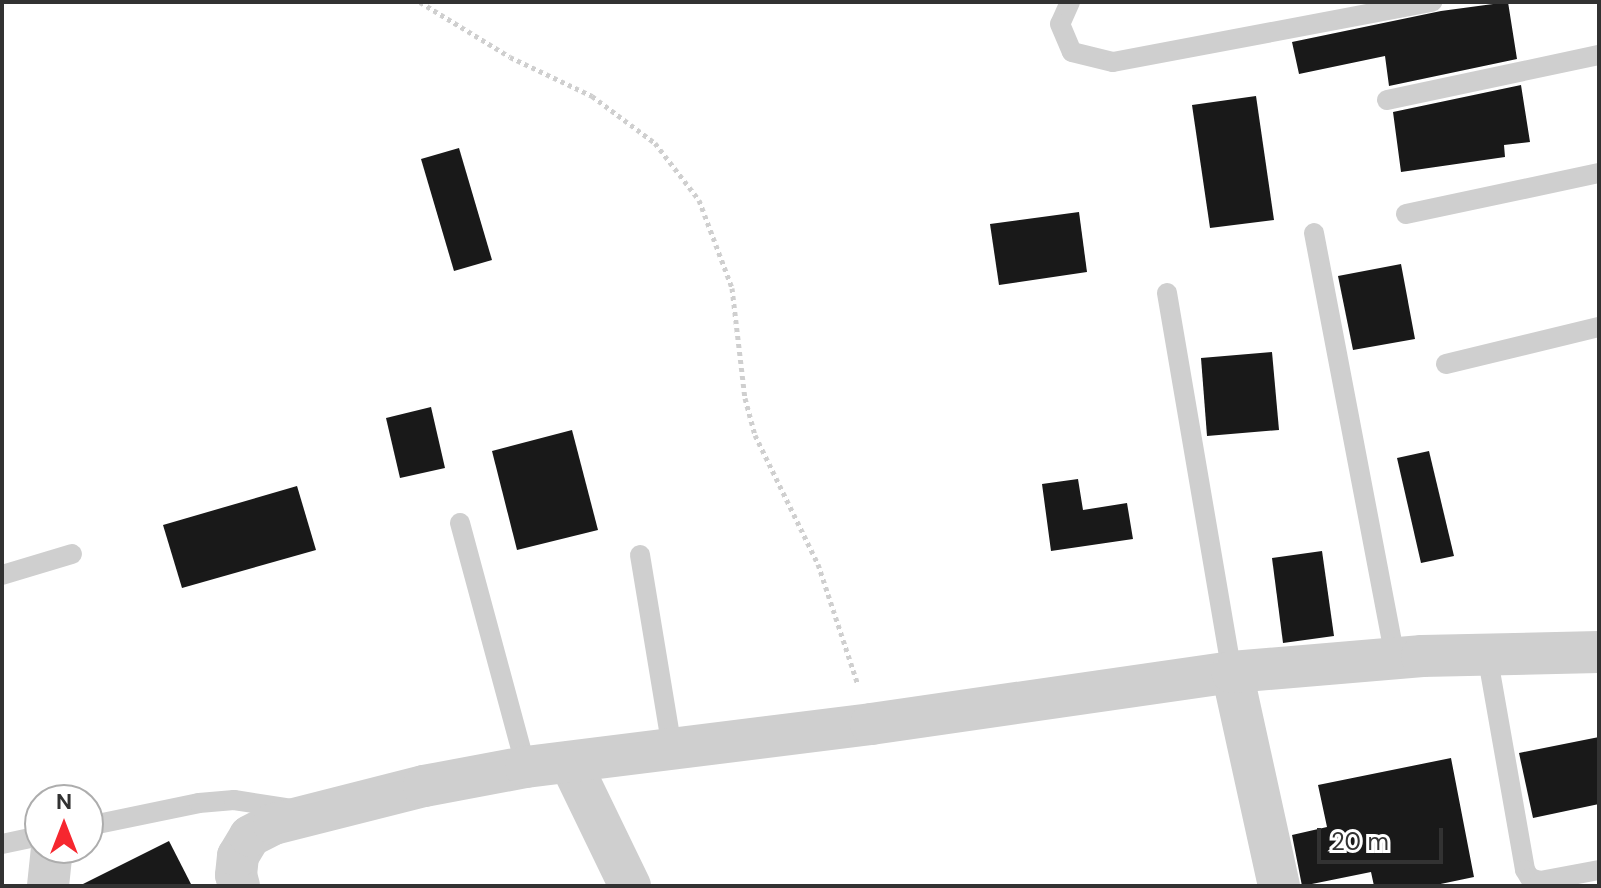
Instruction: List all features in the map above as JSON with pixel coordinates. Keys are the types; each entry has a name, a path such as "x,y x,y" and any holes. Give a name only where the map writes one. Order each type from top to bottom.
{"street":[{"path":"239,886 236,875 238,856 250,836 274,824 424,786 526,767 871,724 1232,672 1395,659 1599,652"},
{"path":"1232,672 1279,886"},
{"path":"570,762 630,886"},
{"path":"48,886 50,864"}],"lane":[{"path":"1070,2 1060,24 1072,52 1113,62 1432,2"},
{"path":"1387,100 1599,55"},
{"path":"1406,214 1599,173"},
{"path":"1314,233 1395,659"},
{"path":"1167,293 1232,672"},
{"path":"1446,364 1599,327"},
{"path":"460,523 526,767"},
{"path":"2,575 72,554"},
{"path":"640,555 672,749"},
{"path":"1487,654 1525,870 1530,878 1540,881 1599,870"},
{"path":"104,823 199,803 234,800 315,814"},
{"path":"2,844 24,839"}],"path":[{"path":"420,2 510,57 592,96 655,143 699,200 732,288 745,398 755,435 818,564 871,724"}],"building":[{"path":"1508,2 1517,59 1389,86 1385,56 1299,74 1292,42 1441,11"},
{"path":"1521,85 1530,142 1504,145 1505,157 1401,172 1393,112"},
{"path":"1256,96 1274,220 1210,228 1192,105"},
{"path":"459,148 492,260 454,271 421,159"},
{"path":"1079,212 1087,272 999,285 990,224"},
{"path":"1401,264 1415,339 1353,350 1338,276"},
{"path":"1272,352 1279,430 1207,436 1201,358"},
{"path":"431,407 445,468 400,478 386,418"},
{"path":"572,430 598,530 517,550 492,451"},
{"path":"1429,451 1454,556 1421,563 1397,458"},
{"path":"1078,479 1083,510 1127,503 1133,539 1051,551 1042,484"},
{"path":"297,486 316,550 182,588 163,525"},
{"path":"1322,551 1334,636 1283,643 1272,558"},
{"path":"1599,737 1599,804 1533,818 1519,753"},
{"path":"1451,758 1474,877 1431,886 1374,886 1371,872 1302,886 1292,835 1327,827 1318,785"},
{"path":"169,841 192,886 79,886"}]}
